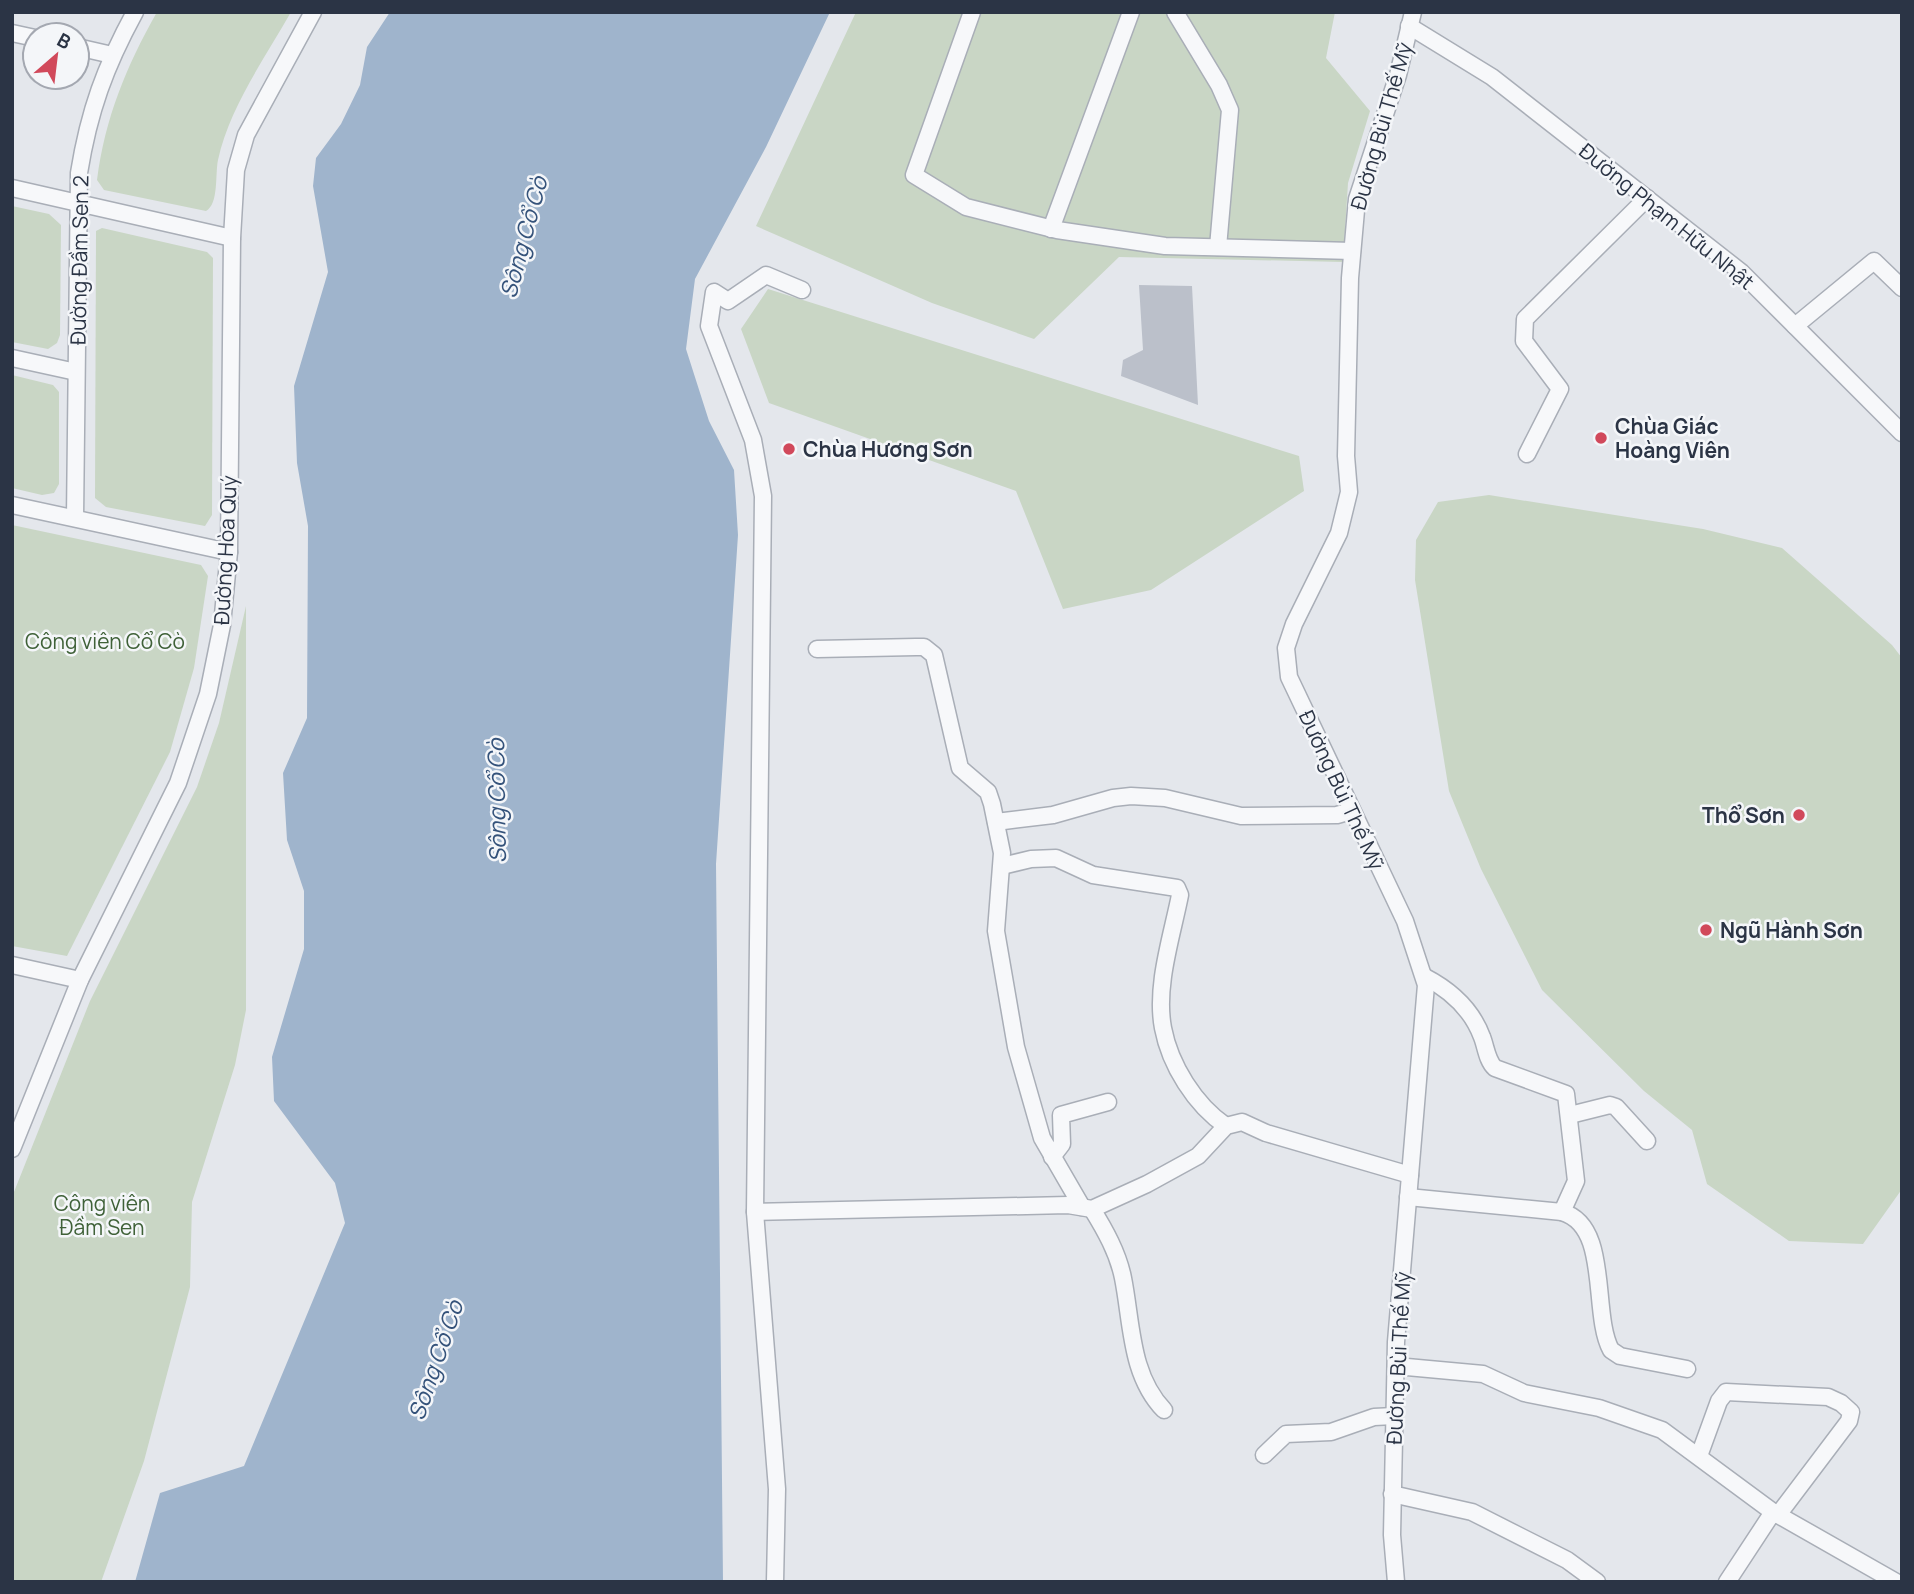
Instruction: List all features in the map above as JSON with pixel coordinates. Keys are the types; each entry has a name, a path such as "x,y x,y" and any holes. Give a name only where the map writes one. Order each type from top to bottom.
{"street":[{"name":"Đường Đầm Sen 2","path":"75,518 77,202 89,121 112,55 135,12"},
{"name":"Đường Hòa Quý","path":"12,1149 80,980 168,805 187,760 218,646 229,552 232,238 236,170 243,144 313,12"},
{"path":"972,12 914,175 965,207 1051,229 1165,246 1352,251"},
{"path":"1051,229 1131,12"},
{"path":"1175,12 1219,85 1230,110 1218,247"},
{"name":"Đường Phạm Hữu Nhật","path":"1411,19 1492,77 1741,272 1902,433"},
{"name":"Đường Bùi Thế Mỹ","path":"1396,1582 1392,1494 1396,1366 1425,977 1405,922 1350,811 1289,677 1286,648 1294,624 1339,533 1349,492 1346,456 1352,251 1357,199 1398,75 1411,19"},
{"path":"91,50 112,55"},
{"path":"12,188 232,238"},
{"path":"1527,454 1560,389 1524,341 1525,319 1647,198"},
{"path":"1795,326 1874,261 1902,288"},
{"path":"775,1582 777,1489 755,1212 763,496 753,440 709,327 714,292 728,301 766,275 802,290"},
{"path":"12,358 76,372"},
{"path":"12,505 229,552"},
{"path":"817,649 898,646 931,651 960,768 988,792 996,822 1002,866 996,911 1000,968 1016,1046 1035,1115 1052,1157 1109,1237 1123,1275 1134,1346 1145,1388 1164,1410"},
{"path":"996,822 1053,815 1112,798 1131,796 1165,798 1241,816 1337,815 1350,811"},
{"path":"1002,866 1031,859 1056,858 1093,875 1177,887 1180,895 1162,987 1163,1028 1185,1083 1202,1104 1226,1126"},
{"path":"12,965 80,980"},
{"path":"1425,977 1441,986 1469,1014 1479,1029 1490,1063 1504,1073 1561,1090 1568,1100 1570,1153 1576,1181 1563,1212"},
{"path":"1052,1157 1062,1144 1061,1115 1108,1102"},
{"path":"1570,1115 1610,1105 1616,1107 1647,1141"},
{"path":"755,1212 1054,1205 1087,1208 1198,1156 1226,1126 1242,1122 1266,1133 1410,1175"},
{"path":"1408,1197 1563,1212 1577,1218 1588,1231 1611,1350 1620,1356 1687,1369"},
{"path":"1396,1366 1483,1374 1524,1393 1599,1408 1662,1430 1775,1513 1875,1576 1896,1582"},
{"path":"1699,1456 1718,1401 1726,1392 1828,1397 1842,1403 1850,1412 1849,1421 1775,1513 1727,1582"},
{"path":"1264,1455 1286,1434 1331,1432 1374,1417 1394,1416"},
{"path":"1392,1494 1472,1512 1567,1560 1597,1582"}],"green space":[{"path":"157,12 291,12 230,121 218,160 213,202 206,211 104,190 97,180 105,135 118,93"},
{"path":"856,12 1335,12 1326,58 1370,111 1348,183 1343,262 1119,257 1034,339 932,303 756,226"},
{"path":"12,206 49,214 61,225 60,335 57,343 48,349 12,342"},
{"path":"102,228 207,252 213,258 212,515 205,526 106,507 95,498 96,231"},
{"path":"768,289 1299,456 1304,491 1151,590 1063,609 1016,491 769,403 741,329"},
{"path":"12,375 53,385 59,392 59,484 54,493 42,495 12,488"},
{"name":"Ngũ Hành Sơn","path":"1489,495 1703,529 1782,548 1892,645 1902,658 1902,1189 1863,1244 1789,1241 1707,1184 1692,1130 1644,1091 1542,990 1481,869 1449,791 1415,580 1416,540 1438,502"},
{"name":"Công viên Cổ Cò","path":"12,525 201,565 208,576 194,668 170,752 67,956 12,946"},
{"name":"Công viên Đầm Sen","path":"246,606 246,1010 235,1065 192,1202 190,1287 144,1461 101,1582 12,1582 12,1197 90,1001 197,787 219,723"}],"water":[{"name":"Sông Cổ Cò","path":"390,12 830,12 766,147 695,279 686,349 709,421 734,470 738,535 716,864 723,1582 135,1582 160,1493 244,1466 345,1223 335,1183 274,1101 272,1057 304,949 304,891 287,840 283,773 307,718 308,526 297,463 294,386 328,272 313,186 316,158 341,124 360,85 367,47"}],"building":[{"path":"1139,285 1192,286 1198,405 1121,376 1123,360 1143,350"}],"place":[{"name":"Chùa Giác Hoàng Viên","path":"1601,438"},
{"name":"Chùa Hương Sơn","path":"789,449"},
{"name":"Thổ Sơn","path":"1799,815"},
{"name":"Ngũ Hành Sơn","path":"1706,930"}]}
